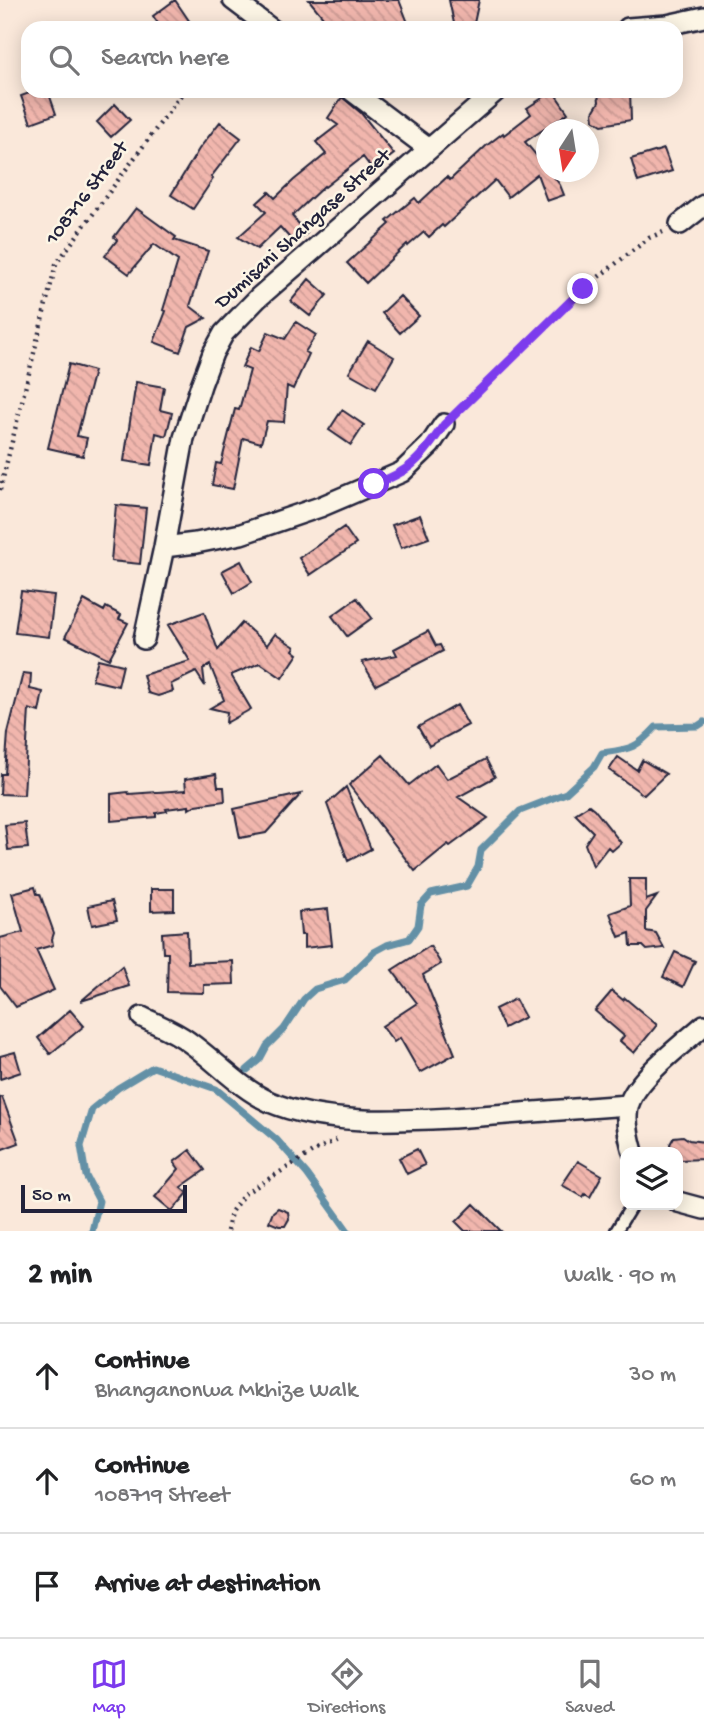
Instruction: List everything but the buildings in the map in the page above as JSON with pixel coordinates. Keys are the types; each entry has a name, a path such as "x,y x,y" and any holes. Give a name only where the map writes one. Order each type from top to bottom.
{"street":[{"path":"243,3 262,21"},
{"path":"683,22 704,17"},
{"path":"361,98 429,149"},
{"name":"Dumisani Shangase Street","path":"144,639 184,438 213,353 224,333 258,298 488,98"},
{"path":"680,224 704,205"},
{"path":"164,547 241,534 320,508 402,472 430,444 444,425"},
{"path":"142,1017 188,1041 243,1085 268,1101 291,1110 318,1115 399,1121 628,1105"},
{"path":"632,1147 628,1105 633,1095 653,1071 704,1025"},
{"path":"683,1203 704,1209"}],"lane":[{"path":"616,1231 629,1210"}],"path":[{"name":"108716 Street","path":"0,490 56,264 179,98"},
{"path":"444,425 583,289 649,238 680,224"},
{"path":"227,1231 231,1212 244,1194 316,1150"}],"waterway":[{"path":"247,1070 260,1059 267,1046 315,989 345,980 374,952 409,939 418,926 421,905 431,894 467,886 478,867 481,850 520,811 566,793 594,767 602,753 632,747 656,727 698,726 704,722"},
{"path":"92,1231 99,1201 86,1176 81,1146 92,1109 118,1088 153,1067 216,1089 277,1140 307,1174 348,1231"}],"route":[{"path":"374,484 402,472 414,461 444,425 583,289"}]}
